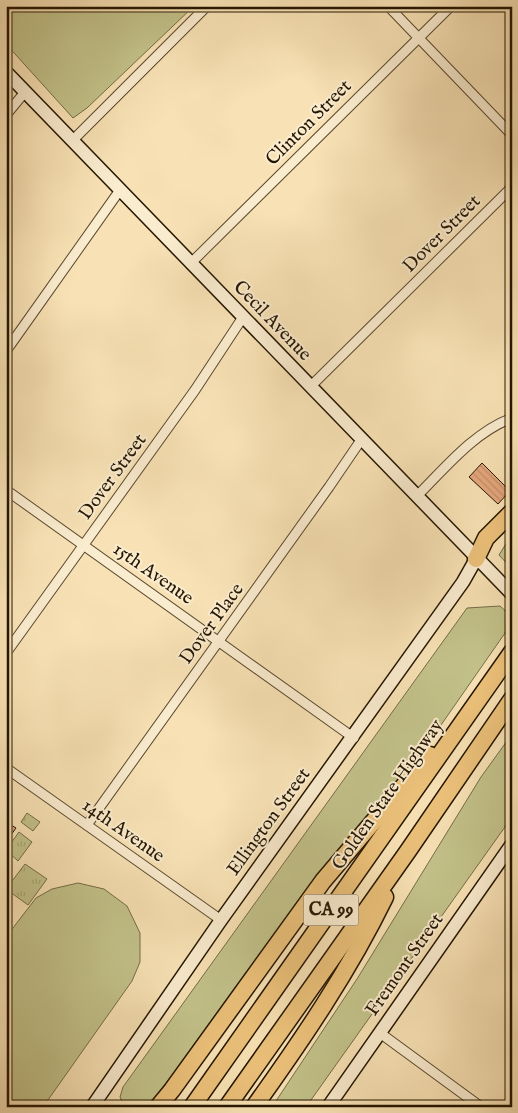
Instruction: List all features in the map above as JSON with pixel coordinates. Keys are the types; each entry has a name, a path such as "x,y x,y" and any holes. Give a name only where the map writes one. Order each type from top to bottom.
{"highway":[{"path":"476,559 486,538 512,512"},
{"name":"Golden State Highway","path":"192,1107 512,652"},
{"name":"CA 99","path":"226,1107 408,851 512,699"},
{"path":"158,1107 323,881 407,781 470,714"},
{"path":"254,1107 304,1037 372,924 408,851"}],"main road":[{"name":"Cecil Avenue","path":"6,72 512,594"},
{"name":"Ellington Street","path":"92,1107 221,920 354,738 464,582 476,559"},
{"name":"Fremont Street","path":"328,1107 512,844"}],"street":[{"path":"72,140 207,6"},
{"path":"388,6 512,135"},
{"name":"Clinton Street","path":"191,264 451,6"},
{"path":"6,115 25,92"},
{"name":"Dover Street","path":"310,387 512,188"},
{"path":"6,351 120,190"},
{"name":"Dover Street","path":"6,653 195,390 243,317"},
{"path":"417,496 469,445 497,423 512,418"},
{"name":"Dover Place","path":"87,825 220,641 361,440"},
{"name":"15th Avenue","path":"6,490 354,738"},
{"name":"14th Avenue","path":"6,768 221,920"},
{"path":"380,1032 481,1107"}],"green space":[{"path":"6,6 194,6 87,108 73,118 6,44"},
{"path":"512,534 512,569 499,555"},
{"path":"500,606 512,617 512,623 409,771 305,891 158,1094 145,1107 124,1107 120,1097 123,1087 467,608"},
{"path":"512,734 512,817 306,1107 272,1107 357,979 481,777"},
{"path":"27,813 40,822 33,831 21,822"},
{"path":"19,832 32,842 18,861 6,850"},
{"path":"25,864 47,879 28,905 6,889"},
{"path":"78,883 104,889 127,906 140,933 140,962 132,981 43,1107 6,1107 6,937 36,898 52,889"}],"building":[{"path":"482,463 510,491 498,504 469,477"},
{"path":"6,822 16,828 6,842"}]}
